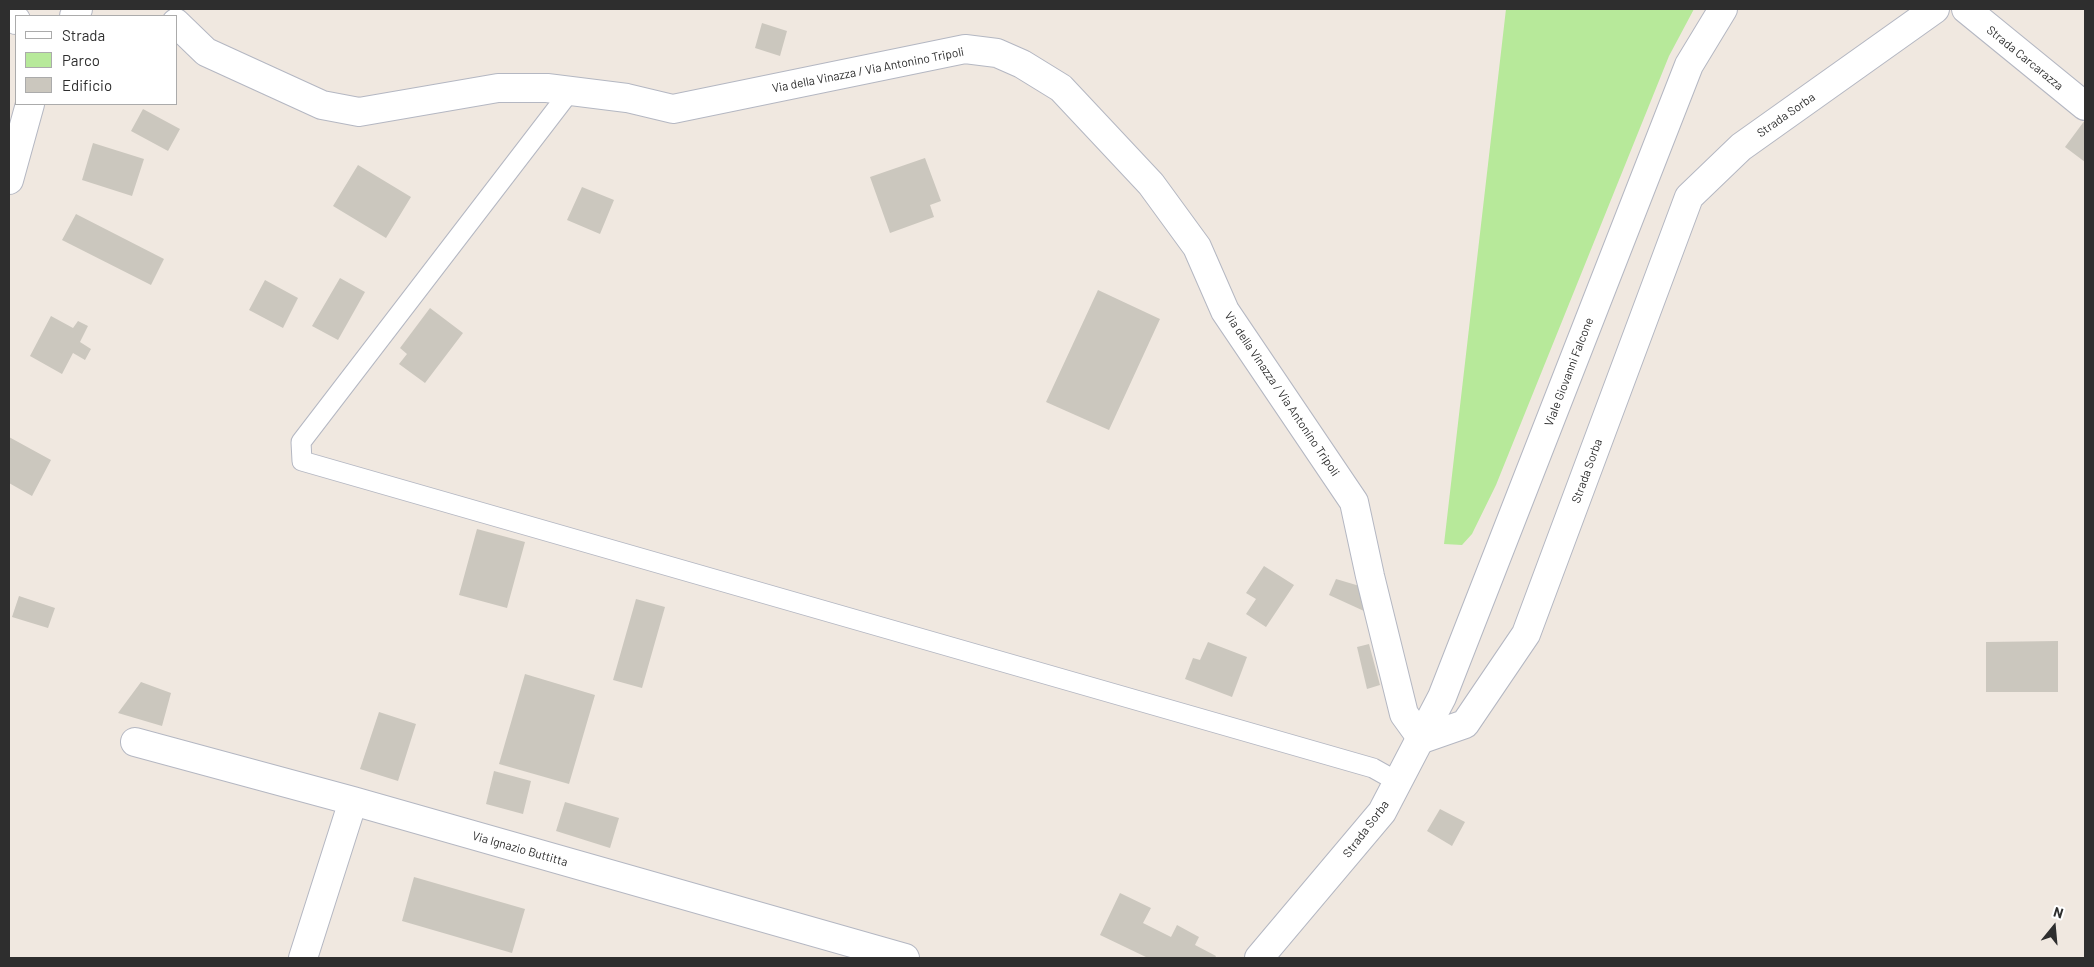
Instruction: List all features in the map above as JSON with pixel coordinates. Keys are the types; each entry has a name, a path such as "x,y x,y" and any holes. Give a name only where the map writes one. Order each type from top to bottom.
{"street":[{"name":"Viale Giovanni Falcone","path":"1422,739 1442,697 1689,65 1722,9"},
{"name":"Strada Sorba","path":"1259,958 1382,812 1422,739 1465,724 1526,634 1689,198 1741,147 1935,9"},
{"name":"Strada Carcarazza","path":"1966,9 2085,106"},
{"name":"Via della Vinazza / Via Antonino Tripoli","path":"178,25 206,52 322,105 359,112 498,88 570,90 627,98 673,109 965,49 997,52 1022,64 1061,88 1151,184 1197,247 1225,311 1354,502 1404,714 1422,739"},
{"path":"9,180 30,105"},
{"name":"Via Ignazio Buttitta","path":"135,742 353,801 873,954 905,958"},
{"path":"303,958 353,801"}],"lane":[{"path":"570,90 301,442 302,461 1373,768 1398,782"}],"green space":[{"path":"1506,9 1694,9 1669,56 1496,485 1472,534 1462,545 1444,544"}],"building":[{"path":"762,23 787,31 780,56 755,48"},
{"path":"143,109 180,129 168,151 131,131"},
{"path":"2085,120 2085,162 2065,147"},
{"path":"93,143 144,159 132,196 82,180"},
{"path":"925,158 941,201 930,205 934,217 890,233 870,177"},
{"path":"358,165 411,197 386,238 333,206"},
{"path":"582,187 614,200 600,234 567,220"},
{"path":"76,214 164,259 151,285 62,240"},
{"path":"340,278 365,292 338,340 312,326"},
{"path":"265,280 298,298 283,328 249,310"},
{"path":"1098,290 1160,319 1109,430 1046,402"},
{"path":"430,308 463,333 425,383 399,364 407,354 400,348"},
{"path":"51,316 73,328 78,321 88,326 80,342 91,349 85,360 73,353 62,374 30,356"},
{"path":"9,437 51,460 32,496 9,483"},
{"path":"477,529 525,542 507,608 459,595"},
{"path":"1264,566 1294,585 1266,627 1246,614 1256,599 1246,593"},
{"path":"1336,579 1363,587 1364,611 1329,595"},
{"path":"19,596 55,608 48,628 12,617"},
{"path":"636,599 665,607 642,688 613,680"},
{"path":"2058,641 2058,692 1986,692 1986,642"},
{"path":"1208,642 1247,657 1232,697 1185,679 1193,658 1200,660"},
{"path":"1369,644 1380,685 1367,689 1357,647"},
{"path":"525,674 595,695 569,784 499,764"},
{"path":"141,682 171,693 162,726 118,713"},
{"path":"379,712 416,724 398,781 360,769"},
{"path":"494,771 531,781 523,814 486,804"},
{"path":"565,802 619,818 610,848 556,831"},
{"path":"1440,809 1465,822 1452,846 1427,831"},
{"path":"414,877 525,909 512,953 402,921"},
{"path":"1120,893 1151,908 1143,923 1171,937 1177,925 1199,937 1195,945 1216,956 1215,958 1148,958 1100,935"}]}
